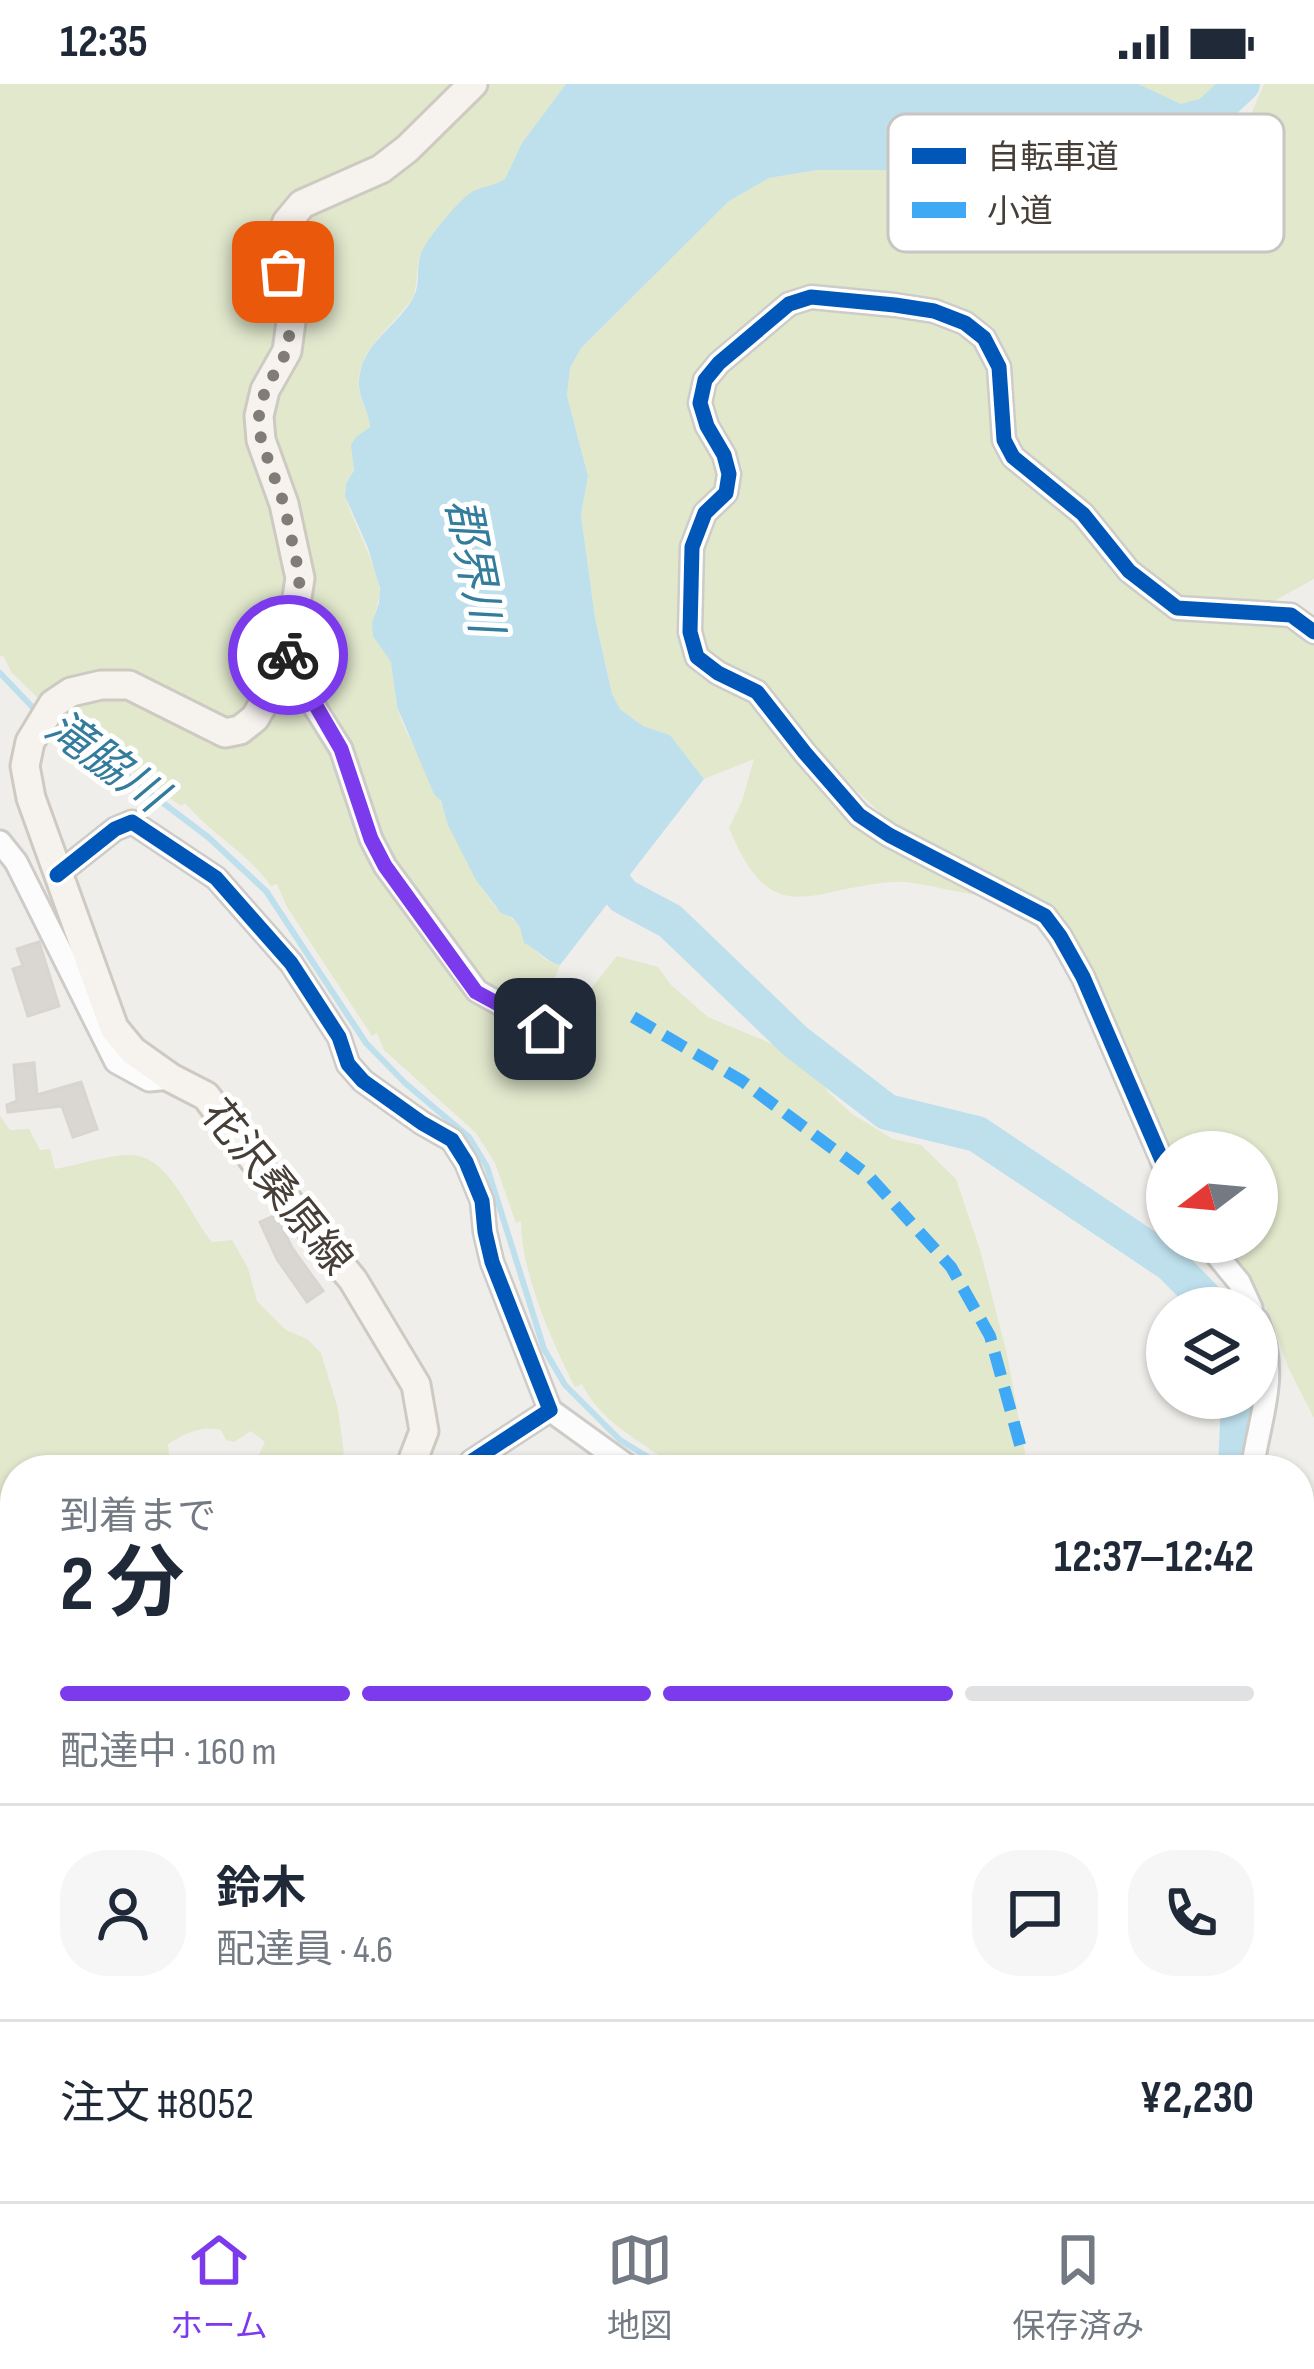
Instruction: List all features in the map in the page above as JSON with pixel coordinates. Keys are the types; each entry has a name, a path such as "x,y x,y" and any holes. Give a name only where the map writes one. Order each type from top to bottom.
{"main road":[{"name":"花沢桑原線","path":"415,1455 424,1431 416,1384 352,1280 206,1096 133,1051 114,1028 57,875 25,766 30,742 45,715 71,692 101,685 129,685 225,733 240,730 255,718 287,664 300,578 284,504 261,440 259,416 265,390 287,351 291,322 278,245 287,222 302,204 381,169 473,84"}],"street":[{"path":"1149,1131 1083,977 1045,916 889,835 860,815 757,692 697,657 690,632 692,547 705,513 726,493 729,474 700,403 705,380 719,362 789,304 811,297 934,311 965,322 984,338 999,367 1004,440 1013,458 1083,514 1129,571 1178,608 1291,615 1314,632"},
{"path":"287,664 341,749 371,839 385,866 476,992 545,1029"},
{"path":"57,875 115,829 133,822 216,878 290,963 363,1082 452,1140 482,1201 485,1232 500,1284 550,1409 613,1455"},
{"path":"0,842 16,862 116,1062 149,1080 171,1078"},
{"path":"1223,1263 1241,1287"},
{"path":"481,1455 550,1409"},
{"path":"1255,1455 1262,1419"}],"green space":[{"path":"0,84 452,84 378,156 286,203 282,336 257,392 290,580 276,659 241,716 218,718 138,677 40,700 0,657"},
{"path":"488,84 566,84 522,143 505,179 420,255 413,297 369,350 359,375 370,427 353,443 354,468 345,490 379,585 375,630 393,667 403,724 465,858 497,908 522,928 538,953 560,965 546,1000 582,1000 617,956 658,967 708,1017 791,1052 820,1075 828,1092 852,1114 893,1139 921,1145 956,1179 1007,1354 1025,1455 659,1455 618,1426 582,1384 575,1387 566,1369 532,1284 521,1221 516,1223 495,1163 476,1133 384,1050 377,1033 372,1036 287,907 277,884 271,886 185,803 181,806 104,751 89,731 84,735 61,715 70,703 115,696 183,723 209,744 236,747 252,738 300,664 270,442 274,397 298,359 290,251 297,228 310,214 386,180"},
{"path":"1138,84 1221,84 1181,105"},
{"path":"1264,84 1314,84 1314,579 1274,601 1177,595 1126,554 1018,450 1005,362 966,313 934,300 790,292 775,299 705,361 690,398 697,432 711,450 719,474 716,488 689,527 688,659 699,676 755,703 821,786 986,896 902,882 795,897 777,893 745,860 729,828 754,759 704,779 670,735 643,726 620,709 612,694 595,618 581,515 588,476 567,396 570,368 581,348 729,201 769,178 817,170 888,170 888,252 1284,252 1284,114 1247,114 1252,112"},
{"path":"813,306 941,323 960,330 977,347 987,370 996,451 1070,513 1116,574 1175,620 1273,624 1292,628 1314,646 1314,1418 1278,1339 1278,1287 1252,1287 1237,1263 1278,1263 1278,1131 1161,1131 1094,979 1056,912 892,824 837,772 755,676 722,662 706,647 700,624 702,545 719,517 739,497 742,466 711,397 725,369 786,317"},
{"path":"0,1116 10,1130 29,1129 40,1150 50,1149 55,1169 130,1155 144,1158 167,1175 212,1242 232,1240 248,1268 257,1301 286,1330 307,1339 321,1353 338,1409 344,1454 258,1455 265,1442 251,1431 234,1442 214,1429 187,1434 168,1444 169,1455 0,1455"}],"water":[{"path":"566,84 1138,84 1181,104 1219,87 1226,114 888,114 888,170 817,170 769,178 729,201 581,348 570,368 567,396 588,476 581,515 595,618 612,694 620,709 643,726 670,735 704,779 560,965 524,943 520,927 501,913 476,880 448,825 397,707 391,662 373,636 380,588 345,496 354,470 351,445 370,427 359,388 366,356 414,296 422,251 437,229 464,198 505,179 522,143"}],"building":[{"path":"39,942 59,1006 28,1016 13,969 23,966 17,949"},
{"path":"34,1063 37,1095 81,1082 97,1129 73,1137 62,1106 8,1112 7,1105 17,1101 14,1065"},
{"path":"276,1215 292,1248 323,1291 307,1302 277,1259 260,1222"}],"waterway":[{"name":"郡界川","path":"1210,114 1242,84"},
{"name":"滝脇川","path":"0,673 39,714"},
{"name":"滝脇川","path":"50,721 208,837 266,891 366,1043 469,1137 487,1167 544,1349 565,1385 620,1440 644,1455"},
{"name":"郡界川","path":"589,849 623,896 670,921 795,1041 887,1112 977,1134 1171,1264 1193,1287"},
{"name":"郡界川","path":"1237,1455 1238,1419"}],"marked path":[{"path":"633,1017 742,1081 868,1175 951,1267 990,1336 1023,1455"}],"cycle path":[{"path":"1149,1131 1083,977 1045,916 859,815 757,692 697,657 690,632 692,547 705,513 726,493 729,474 700,403 705,380 789,304 811,297 934,311 965,323 984,338 999,367 1004,440 1013,457 1083,514 1129,571 1177,608 1291,615 1314,632"},
{"path":"57,875 115,829 132,822 216,878 291,963 339,1037 348,1064 363,1081 452,1140 482,1201 492,1262 550,1410 481,1455"}],"way so far":[{"path":"283,272 291,322 287,351 265,390 259,416 261,440 284,504 300,578 288,655"}],"route":[{"path":"288,655 287,664 341,749 371,839 385,866 476,992 545,1029"}]}
